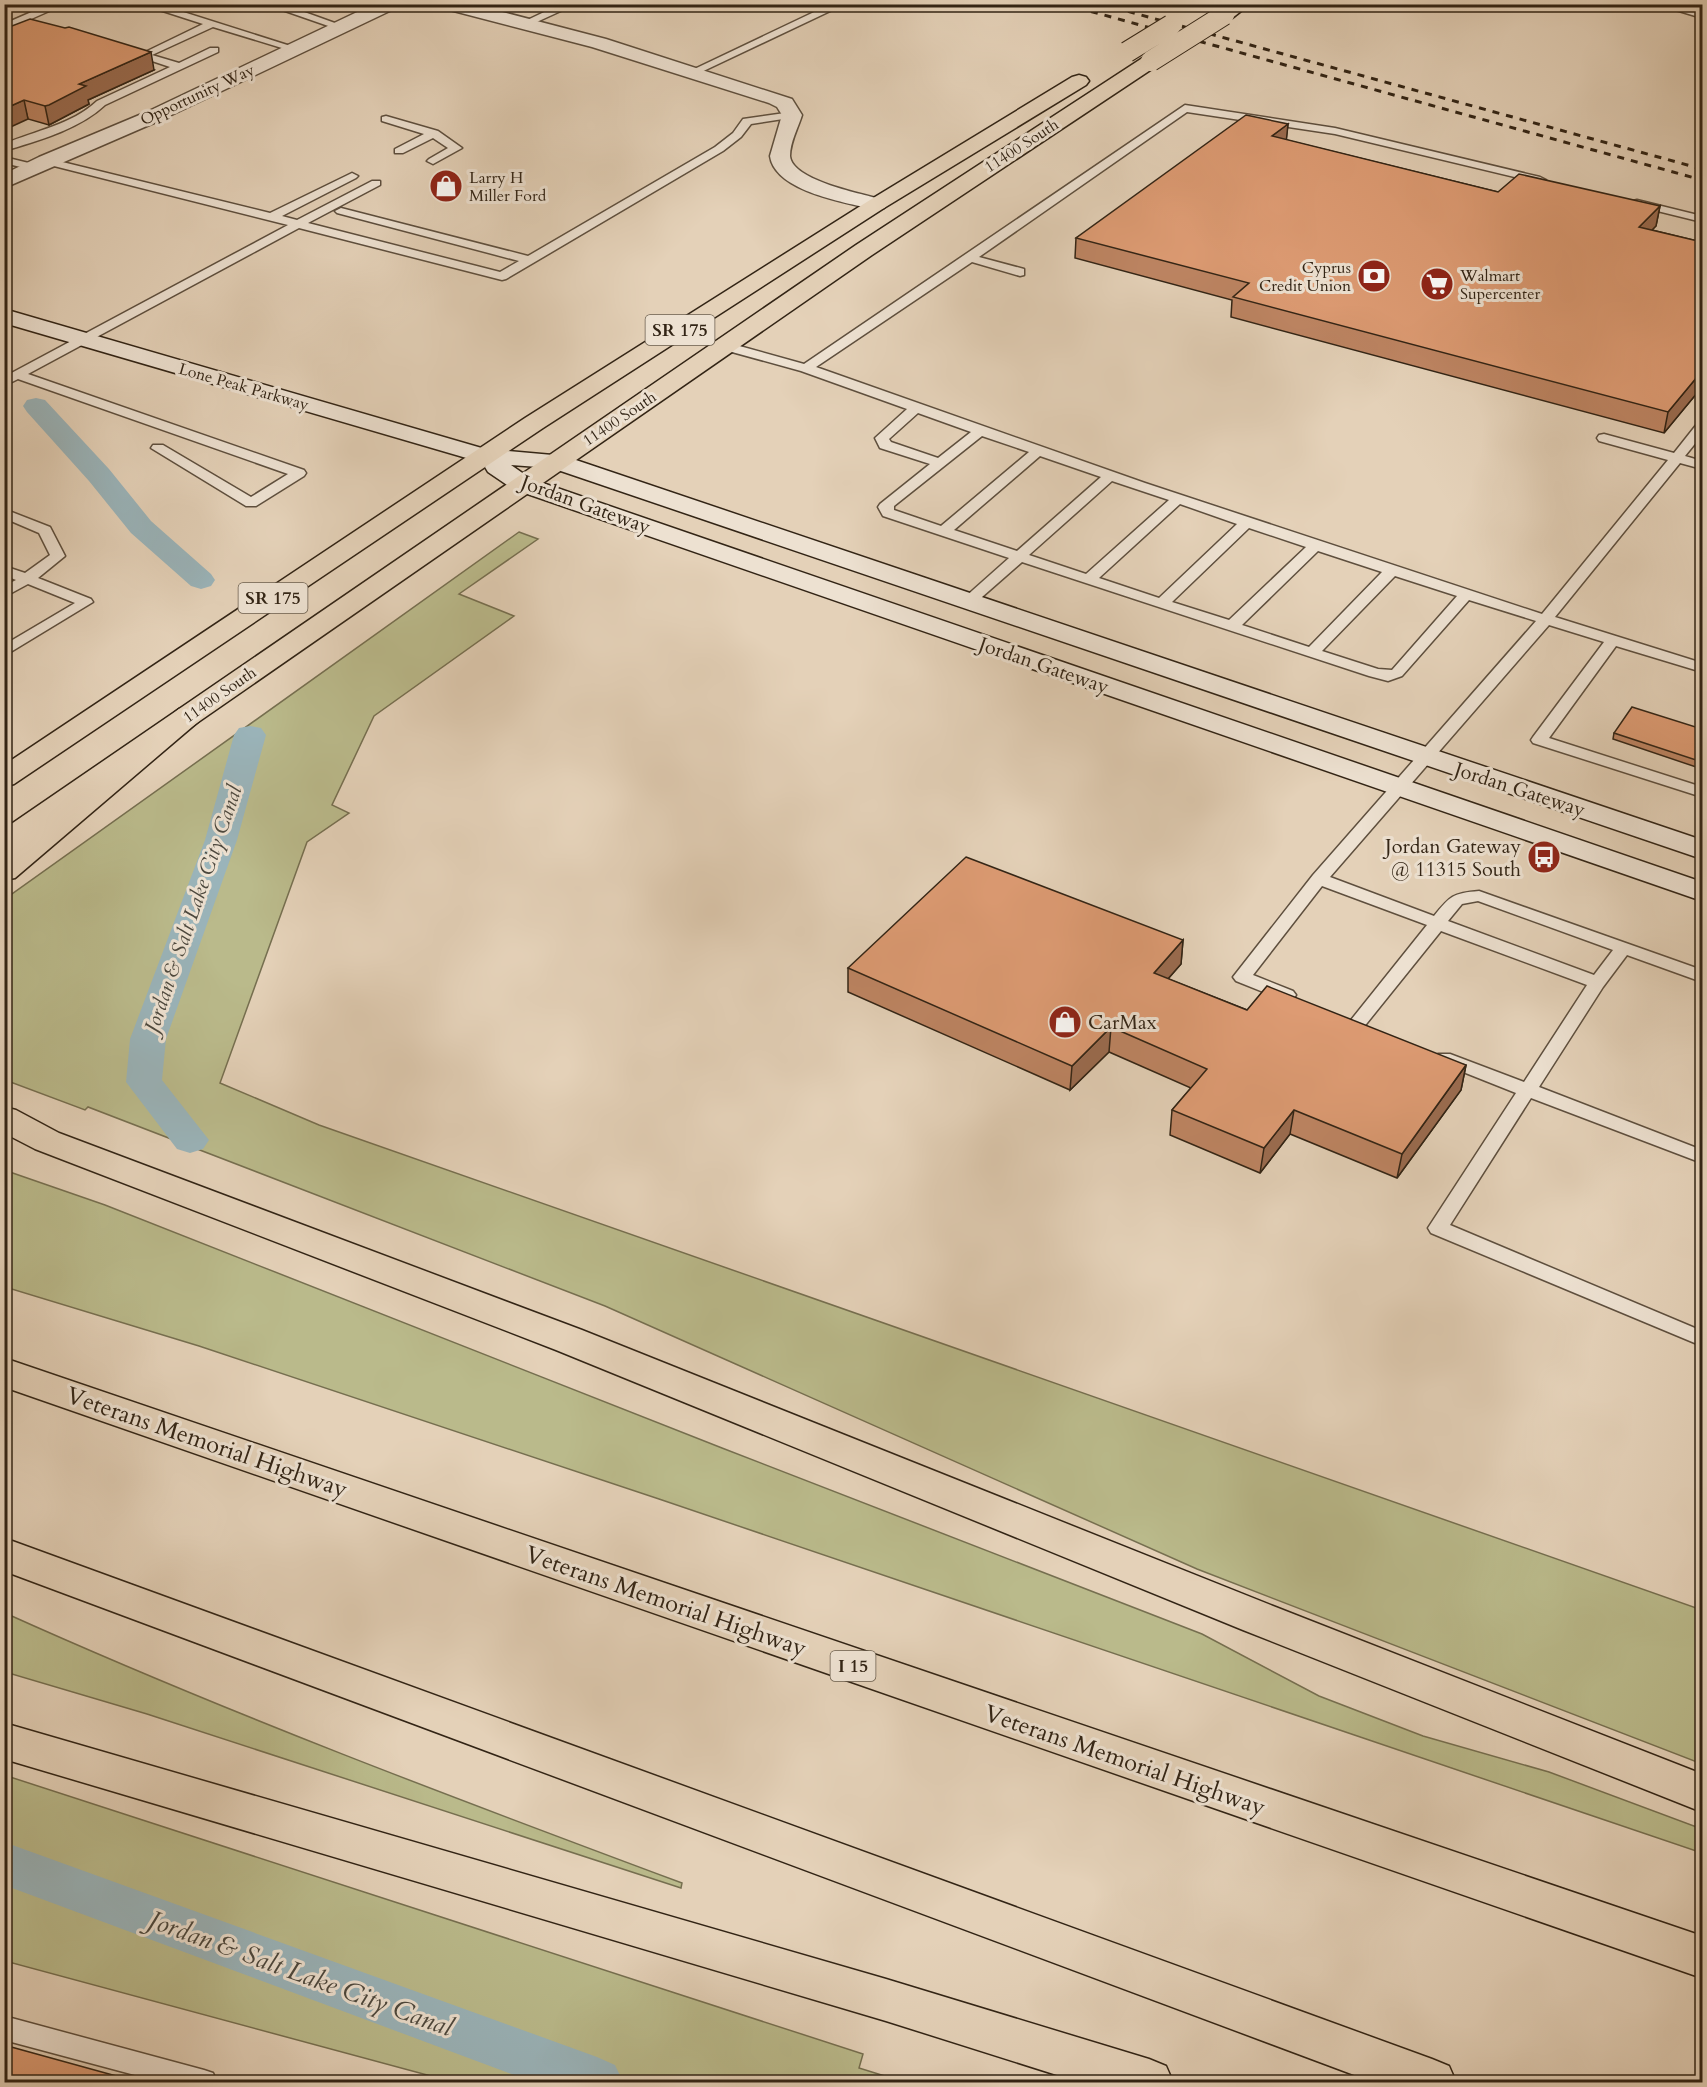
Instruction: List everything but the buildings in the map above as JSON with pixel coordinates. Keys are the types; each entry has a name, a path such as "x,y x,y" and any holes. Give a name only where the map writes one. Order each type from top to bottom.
{"main road":[{"name":"Opportunity Way","path":"4,182 39,164 156,115 390,4"},
{"path":"448,4 599,43 785,103 792,116 781,151 781,162 788,171 798,179 815,186 877,204"},
{"name":"11400 South","path":"4,843 555,461 976,174 1241,4"},
{"path":"1675,4 1702,14"},
{"name":"11400 South","path":"4,778 483,456 877,204 1188,15"},
{"name":"Lone Peak Parkway","path":"4,316 483,456"},
{"name":"Jordan Gateway","path":"483,456 555,461 1702,850"},
{"name":"Jordan Gateway","path":"483,456 522,484 1702,892"},
{"path":"4,872 189,715"},
{"path":"4,1118 46,1141 569,1340 1702,1793"},
{"path":"4,1135 46,1141"},
{"name":"Veterans Memorial Highway","path":"4,1372 1702,1958"},
{"path":"4,1554 1432,2082"},
{"path":"4,1741 886,2000 1149,2082"}],"lane":[{"path":"4,28 60,4"},
{"path":"146,4 295,49"},
{"path":"270,4 341,27"},
{"path":"524,24 571,4"},
{"path":"691,73 840,4"},
{"path":"18,22 41,28"},
{"path":"142,56 212,24"},
{"path":"4,148 73,122 94,110 101,103 214,50"},
{"path":"131,53 179,66"},
{"path":"806,368 970,258 1185,108 1335,131 1556,183"},
{"path":"4,160 39,164 272,217 502,276 719,149 737,135 747,121 792,116"},
{"path":"386,119 442,138"},
{"path":"399,151 442,138"},
{"path":"423,157 442,138"},
{"path":"272,217 352,176"},
{"path":"305,226 340,212 376,183"},
{"path":"285,221 376,183"},
{"path":"4,382 305,226 376,183"},
{"path":"1626,200 1702,219"},
{"path":"340,212 530,260"},
{"path":"970,258 1020,272"},
{"path":"725,346 806,368 1037,452 1315,546 1702,668"},
{"path":"18,375 299,473 251,503 158,448"},
{"path":"916,408 882,438 885,445 940,464"},
{"path":"1305,1002 1242,977 1319,879 1427,758 1545,620 1702,427"},
{"path":"980,431 885,507 888,513 1374,674 1388,676 1397,673 1466,594"},
{"path":"1604,438 1702,465"},
{"path":"944,531 1037,452"},
{"path":"969,601 1109,477"},
{"path":"1089,579 1178,500"},
{"path":"4,513 45,530 58,556 27,579 4,592"},
{"path":"1162,603 1246,522"},
{"path":"1232,626 1315,546"},
{"path":"4,570 86,602 4,652"},
{"path":"1311,653 1391,570"},
{"path":"1613,640 1539,740 1702,792"},
{"path":"1319,879 1597,983"},
{"path":"1358,1024 1436,923 1456,900 1464,897 1479,896 1702,976"},
{"path":"1624,948 1597,983 1438,1228 1702,1339"},
{"path":"1431,1053 1527,1092 1702,1157"},
{"path":"4,2028 204,2082"}],"green space":[{"path":"519,532 538,539 459,594 514,616 374,716 332,805 349,813 307,842 220,1083 319,1125 1702,1610 1702,1764 1197,1569 605,1306 88,1107 85,1110 5,1080 5,899"},
{"path":"4,1170 105,1205 1202,1634 1319,1696 1423,1736 1549,1772 1702,1829 1702,1853 659,1499 199,1346 5,1287"},
{"path":"5,1613 257,1720 426,1787 682,1883 681,1888 147,1714 5,1672"},
{"path":"4,1775 863,2054 859,2068 904,2082 453,2082 5,1961"}],"waterway":[{"name":"Jordan & Salt Lake City Canal","path":"36,406 99,475 141,527 201,580"},
{"name":"Jordan & Salt Lake City Canal","path":"190,1140 144,1082 148,1039 221,840 250,735"},
{"name":"Jordan & Salt Lake City Canal","path":"4,1863 597,2082"}],"railway":[{"path":"1064,4 1702,180"},
{"path":"1101,4 1702,169"}],"place":[{"name":"Larry H Miller Ford","path":"446,186"},
{"name":"Cyprus Credit Union","path":"1374,276"},
{"name":"Walmart Supercenter","path":"1437,284"},
{"name":"Jordan Gateway @ 11315 South","path":"1544,857"},
{"name":"CarMax","path":"1065,1022"}]}
